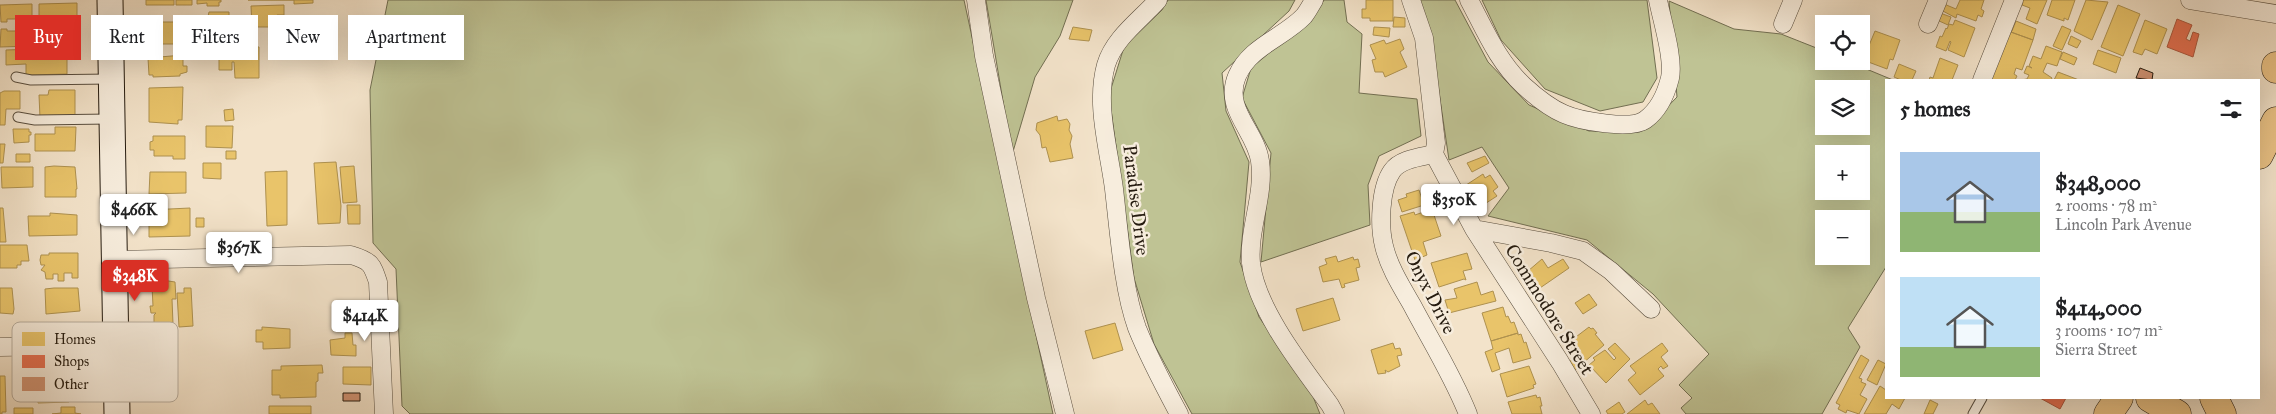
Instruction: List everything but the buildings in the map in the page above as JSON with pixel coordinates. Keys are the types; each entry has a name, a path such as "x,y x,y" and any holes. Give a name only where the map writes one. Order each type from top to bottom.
{"main road":[{"path":"2260,153 2276,121"},
{"path":"2108,414 2118,399"},
{"path":"2152,399 2177,414"},
{"path":"2214,399 2222,414"}],"street":[{"path":"110,0 115,322"},
{"path":"976,0 984,56 1036,298 1065,414"},
{"name":"Paradise Drive","path":"1158,0 1116,44 1107,62 1102,80 1103,115 1125,273 1137,327 1160,380 1179,414"},
{"path":"1314,0 1304,16 1246,60 1236,78 1234,98 1238,116 1260,160 1259,197 1251,263 1256,283 1277,328 1292,353 1330,405 1334,414"},
{"name":"Commodore Street","path":"1411,0 1424,38 1436,143 1434,154 1474,229 1560,362 1590,414"},
{"path":"1469,0 1482,29 1501,60 1523,85 1563,114 1579,119 1627,125 1644,121 1655,110 1665,95 1670,76 1669,55 1658,0"},
{"path":"1783,24 1793,0"},
{"path":"1928,24 1938,0"},
{"path":"1982,79 2014,0"},
{"path":"2190,0 2276,14"},
{"name":"Onyx Drive","path":"1434,154 1407,161 1392,170 1384,190 1382,215 1384,245 1394,272 1458,389 1468,414"},
{"path":"1474,229 1551,243 1583,251 1611,271 1651,309"},
{"path":"114,260 351,255 365,259 372,265 378,282 384,414"}],"lane":[{"path":"16,77 31,80 111,79"},
{"path":"18,117 34,120 112,119"},
{"path":"1973,414 1981,399"}],"green space":[{"path":"388,0 964,0 1053,414 410,414 402,406 396,269 373,243 370,90 376,60 464,60 464,15 385,15"},
{"path":"986,0 1073,0 1060,36 1035,77 1012,155"},
{"path":"1168,0 1295,0 1289,11 1222,73 1226,111 1249,162 1240,262 1259,317 1312,394 1320,414 1192,414 1154,344 1134,278 1109,95 1124,47 1162,10"},
{"path":"1324,0 1344,0 1347,22 1362,34 1359,93 1417,99 1421,136 1379,156 1368,185 1370,225 1261,262 1271,153 1242,98 1251,68 1313,17"},
{"path":"1417,0 1455,0 1488,62 1529,105 1589,131 1645,130 1677,97 1669,1 1734,29 1781,34 1815,47 1815,70 1869,70 1891,79 1885,79 1885,269 1848,328 1860,347 1822,414 1686,414 1681,408 1692,398 1679,385 1709,354 1653,294 1587,240 1488,216 1509,188 1482,147 1449,160 1431,38"},
{"path":"1482,0 1647,0 1657,78 1643,102 1600,111 1545,89 1501,40"}]}
